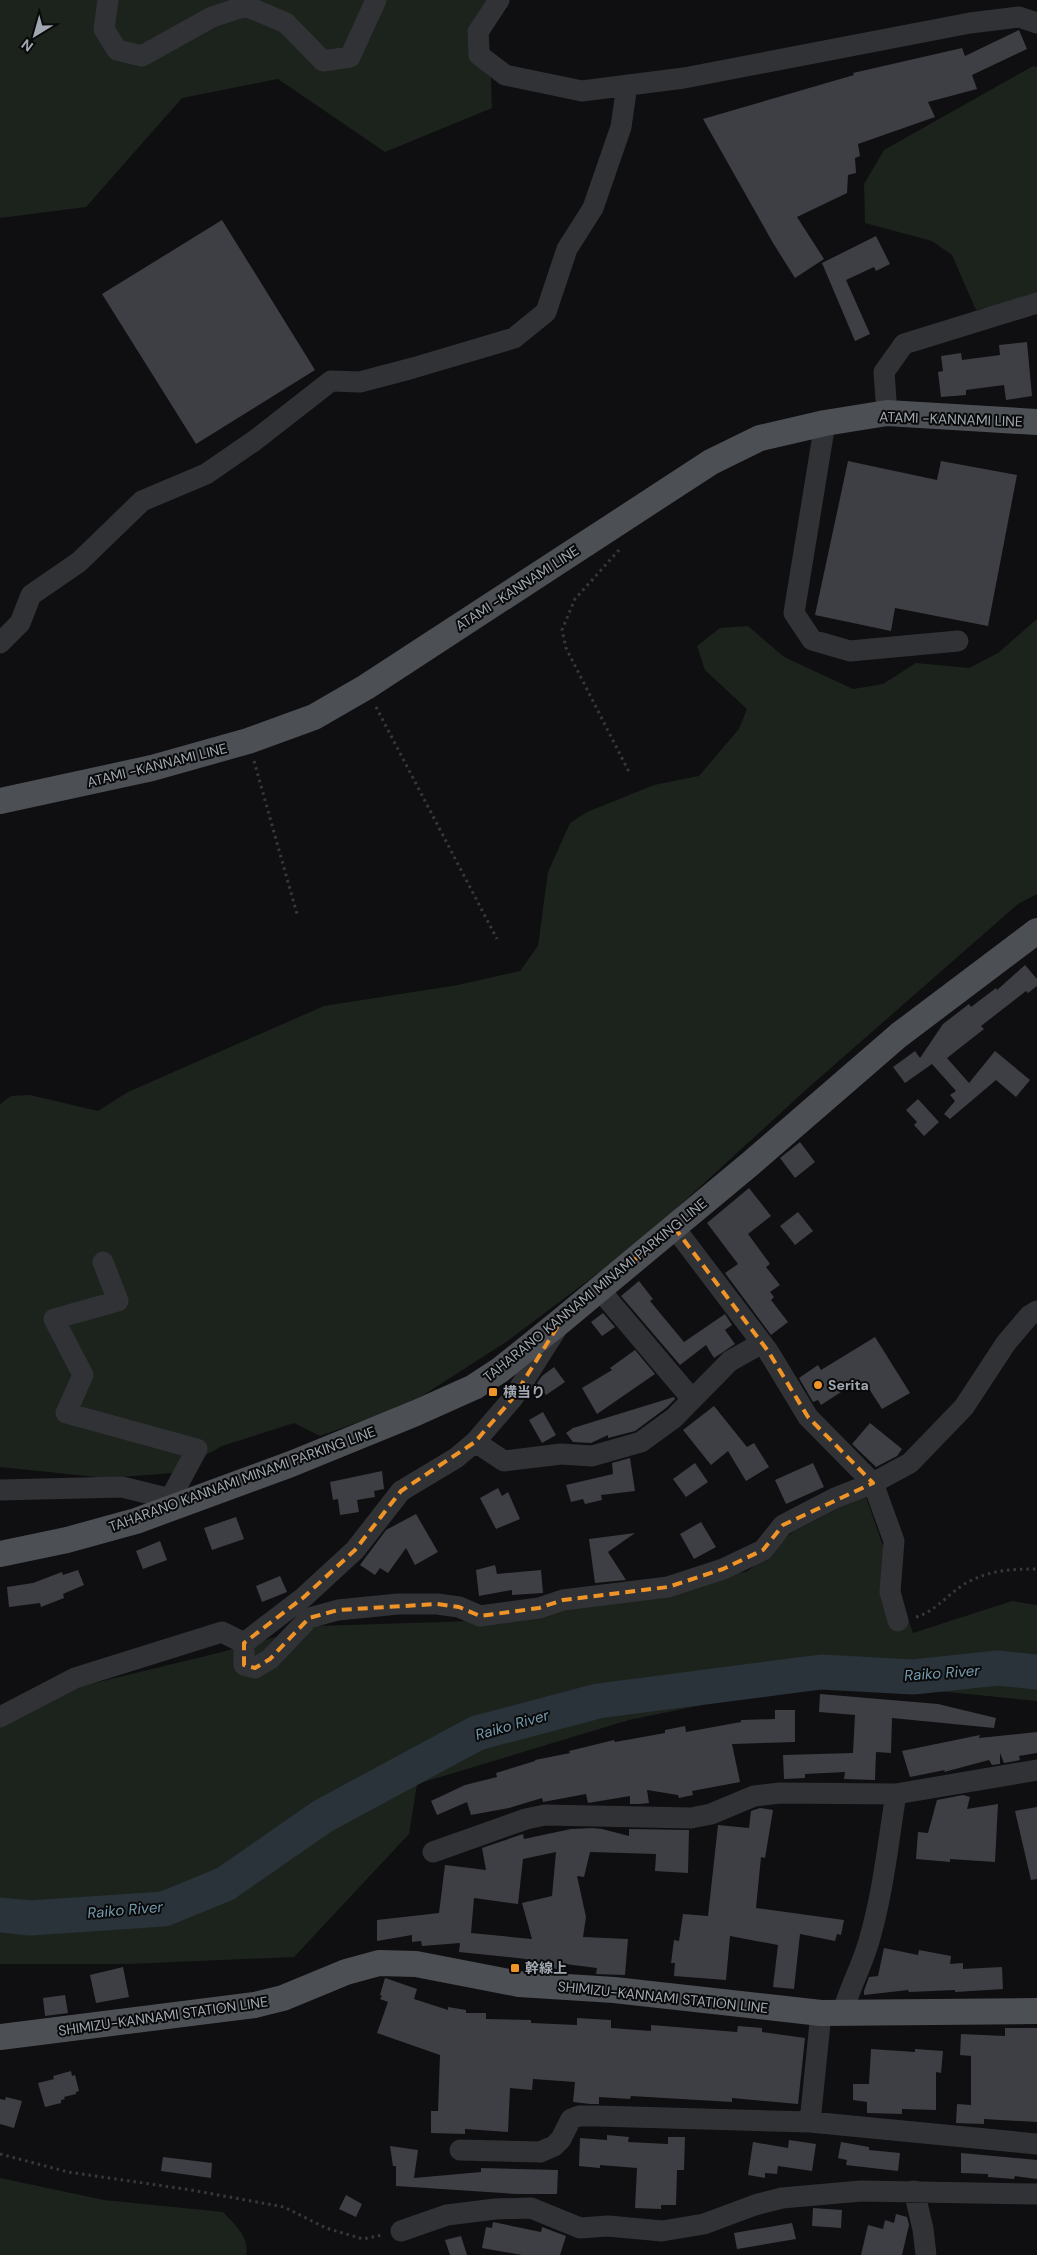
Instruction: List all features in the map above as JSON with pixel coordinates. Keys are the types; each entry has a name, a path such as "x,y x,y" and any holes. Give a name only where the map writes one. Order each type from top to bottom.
{"main road":[{"name":"ATAMI -KANNAMI LINE","path":"0,801 152,768 248,741 314,717 366,687 710,462 760,438 825,423 887,413 1037,422"},
{"name":"TAHARANO KANNAMI MINAMI PARKING LINE","path":"0,1554 67,1540 136,1521 178,1501 300,1460 416,1413 474,1387 500,1370 561,1321 899,1035 1037,931"},
{"name":"SHIMIZU-KANNAMI STATION LINE","path":"0,2037 255,2005 283,1998 346,1972 379,1963 416,1964 519,1984 614,1990 832,2013 1037,2011"}],"street":[{"path":"108,0 104,29 117,50 142,56 212,18 246,6 286,23 323,61 350,57 376,0"},
{"path":"499,0 478,32 479,55 505,75 582,91 684,78 1026,13"},
{"path":"0,643 20,624 31,595 79,562 142,501 206,474 254,441 331,381 360,382 514,338 546,312 567,250 596,200 621,127 627,85"},
{"path":"887,413 884,372 904,344 1037,303"},
{"path":"825,423 794,613 812,640 850,651 958,641"},
{"path":"674,1227 762,1343 808,1417 873,1483 894,1541 890,1592 898,1621"},
{"path":"0,1490 122,1486 178,1501 197,1449 66,1413 83,1375 54,1320 118,1301 103,1262"},
{"path":"599,1289 692,1399"},
{"path":"244,1642 244,1665 255,1668 270,1659 309,1618 338,1610 398,1604 437,1604 459,1607 480,1616 539,1608 562,1600 668,1587 723,1569 763,1550 784,1526 835,1498 873,1483 910,1463 964,1407 1006,1343 1029,1316 1037,1311"},
{"path":"244,1642 304,1597 355,1550 401,1491 456,1458 475,1442 513,1398 561,1321"},
{"path":"475,1442 504,1461 560,1454 592,1456 641,1442 674,1418 730,1362 762,1343"},
{"path":"0,1717 74,1678 212,1635 222,1632 244,1642"},
{"path":"433,1852 545,1814 691,1818 711,1814 754,1796 780,1793 896,1794 1037,1770"},
{"path":"810,2122 832,2013 847,1997 868,1944 876,1916 896,1794"},
{"path":"460,2150 540,2152 558,2142 571,2119 578,2116 810,2122 1037,2144"},
{"path":"914,2191 923,2229 926,2255"},
{"path":"401,2231 447,2215 531,2208 580,2228 608,2226 662,2231 704,2224 754,2204 782,2198 861,2192 914,2191 1037,2194"}],"path":[{"path":"612,526 619,551 575,599 562,630 566,648 629,772"},
{"path":"366,687 497,939"},
{"path":"248,741 297,914"},
{"path":"898,1621 923,1614 967,1582 1002,1570 1037,1569"},
{"path":"0,2154 68,2172 191,2190 284,2207 326,2228 363,2239 401,2231"}],"highlighted area":[{"path":"674,1227 768,1351 808,1417 873,1483 783,1525 763,1550 723,1569 668,1587 563,1600 539,1608 480,1616 459,1607 437,1604 338,1610 309,1618 270,1659 255,1668 244,1665 244,1643 304,1597 355,1550 401,1491 475,1442 513,1398 561,1321"}],"shaded area":[{"path":"0,0 504,0 489,33 492,108 385,152 278,79 182,98 86,207 0,218"},
{"path":"1033,66 1037,67 1037,294 1031,299 976,310 952,255 932,241 865,223 864,184 884,150"},
{"path":"1037,619 1037,894 1018,904 809,1087 642,1240 506,1342 411,1403 320,1436 294,1423 222,1446 174,1473 106,1478 0,1467 0,1104 11,1096 30,1095 98,1111 128,1092 324,1006 458,985 520,971 538,946 548,872 570,823 587,812 654,785 699,776 739,729 747,709 705,670 697,646 720,628 748,626 784,657 853,689 883,684 916,663 969,668 998,653"},
{"path":"865,1494 913,1633 1012,1601 1037,1605 1037,1701 826,1680 629,1720 417,1784 409,1834 294,1957 128,1964 0,1964 0,1725 82,1686 218,1653 316,1626 506,1620 748,1571 793,1532"},
{"path":"0,2178 104,2200 223,2212 236,2226 246,2242 246,2255 0,2255"}],"building":[{"path":"1019,30 1027,49 972,75 977,89 928,102 935,117 858,144 860,156 855,158 856,173 848,175 847,193 797,217 824,259 795,278 773,243 703,119 854,75 853,73 962,48 965,56"},
{"path":"222,220 315,370 196,444 102,294"},
{"path":"876,236 890,264 876,271 874,267 846,280 870,334 855,341 822,263"},
{"path":"1027,342 1032,396 1006,400 1004,385 966,390 966,395 941,397 938,372 943,371 941,356 961,353 962,360 1000,355 999,345"},
{"path":"848,461 937,480 941,461 1017,475 988,626 895,608 891,631 815,615"},
{"path":"1025,965 1037,979 1037,986 1028,993 1026,991 981,1026 984,1029 947,1058 969,1083 995,1051 1030,1080 1016,1097 996,1080 950,1119 944,1114 955,1101 950,1095 956,1091 932,1064 905,1083 893,1067 915,1051 920,1058 943,1024 969,1004 971,1007 996,988 997,990"},
{"path":"918,1099 939,1122 924,1136 914,1125 917,1122 906,1110"},
{"path":"800,1142 815,1162 795,1178 780,1158"},
{"path":"749,1188 771,1216 748,1234 770,1264 766,1267 780,1285 770,1292 774,1297 771,1300 788,1322 771,1335 725,1273 738,1264 707,1223"},
{"path":"798,1212 813,1231 795,1245 780,1226"},
{"path":"639,1281 653,1299 650,1301 684,1342 725,1314 732,1325 725,1330 735,1344 714,1358 706,1345 680,1365 621,1296"},
{"path":"603,1313 615,1327 602,1336 591,1322"},
{"path":"875,1337 910,1393 882,1409 866,1384 861,1387 858,1381 821,1405 818,1400 813,1402 799,1378 818,1365 821,1370"},
{"path":"635,1350 655,1374 597,1414 582,1388 612,1370 610,1368"},
{"path":"554,1367 565,1382 546,1395 537,1383 542,1376"},
{"path":"674,1397 675,1399 666,1408 635,1431 608,1438 608,1435 591,1443 573,1442 566,1433 573,1428"},
{"path":"714,1406 747,1447 754,1443 769,1467 746,1481 728,1451 711,1465 683,1430"},
{"path":"543,1412 556,1435 542,1443 529,1420"},
{"path":"870,1423 902,1449 897,1456 876,1467 852,1444"},
{"path":"630,1458 635,1491 601,1495 602,1500 585,1504 583,1499 571,1502 566,1485 613,1474 612,1463"},
{"path":"695,1463 708,1482 686,1497 673,1479"},
{"path":"813,1463 824,1487 786,1504 775,1480"},
{"path":"382,1471 384,1489 374,1491 375,1497 357,1500 359,1512 340,1515 338,1499 333,1500 330,1482"},
{"path":"498,1488 502,1496 508,1492 520,1519 496,1529 480,1498"},
{"path":"416,1514 438,1552 415,1565 406,1548 388,1573 380,1568 375,1575 360,1565 386,1530"},
{"path":"236,1517 244,1539 212,1550 204,1528"},
{"path":"701,1522 716,1547 694,1559 680,1534"},
{"path":"635,1533 608,1552 626,1580 595,1583 589,1539"},
{"path":"160,1541 167,1560 143,1569 136,1551"},
{"path":"495,1565 497,1574 541,1570 543,1593 512,1595 512,1590 479,1596 476,1570"},
{"path":"78,1570 84,1585 63,1594 64,1598 41,1607 40,1603 9,1607 7,1587 33,1583 62,1572 63,1575"},
{"path":"280,1576 287,1592 262,1602 256,1586"},
{"path":"820,1694 938,1704 996,1718 994,1728 892,1718 891,1753 876,1752 875,1780 844,1779 845,1772 805,1774 805,1778 784,1779 783,1755 853,1753 855,1715 819,1712"},
{"path":"775,1710 795,1710 795,1742 732,1744 740,1782 692,1791 693,1795 679,1798 678,1795 647,1790 649,1803 630,1804 630,1796 588,1803 586,1794 543,1802 542,1798 509,1808 471,1815 467,1802 437,1815 431,1801 465,1785 497,1777 496,1773 535,1760 570,1753 569,1751 614,1740 615,1742 665,1733 665,1730 685,1726 686,1732 741,1722 741,1720 775,1719"},
{"path":"1037,1732 1037,1753 1019,1756 1020,1760 1004,1763 1000,1753 1000,1764 992,1765 989,1760 944,1772 945,1770 910,1777 902,1751 980,1735 979,1738"},
{"path":"963,1795 970,1797 967,1809 998,1804 995,1862 950,1859 950,1862 916,1859 918,1832 928,1833 937,1800"},
{"path":"1037,1807 1037,1879 1031,1880 1015,1811"},
{"path":"760,1808 773,1810 765,1858 761,1857 756,1908 844,1920 841,1935 837,1934 835,1941 800,1934 794,1989 773,1987 778,1945 730,1936 726,1980 674,1976 675,1963 671,1963 674,1940 679,1941 683,1914 708,1916 718,1825 749,1828 751,1811"},
{"path":"571,1829 602,1829 629,1836 629,1829 689,1830 688,1873 655,1871 656,1854 590,1852 584,1877 577,1876 586,1917 583,1937 628,1939 625,1975 596,1974 597,1968 565,1964 564,1970 525,1965 526,1959 459,1952 460,1943 422,1946 421,1941 412,1942 412,1935 377,1941 377,1920 439,1913 445,1865 486,1870 482,1848 523,1834 524,1839","holes":["556,1852 552,1896 522,1903 532,1939 471,1933 474,1898 518,1904 523,1859"]},
{"path":"884,1948 918,1955 919,1950 951,1956 950,1964 963,1963 963,1969 1002,1967 1003,1989 955,1992 955,1990 909,1992 908,1990 864,1995 869,1977 878,1976"},
{"path":"123,1967 129,1997 96,2003 90,1975"},
{"path":"385,1978 417,1989 414,1999 448,2010 448,2007 466,2010 466,2013 486,2013 486,2019 531,2020 531,2023 577,2025 577,2018 611,2020 611,2028 651,2031 651,2025 737,2032 738,2026 762,2028 762,2032 805,2038 798,2104 732,2098 732,2102 631,2096 630,2099 599,2097 599,2104 590,2104 573,2102 575,2082 533,2079 532,2090 510,2088 508,2132 465,2129 465,2134 431,2133 431,2111 438,2111 440,2055 377,2033 388,2002 380,1999"},
{"path":"65,1995 68,2013 45,2016 43,1998"},
{"path":"1005,2028 1037,2028 1037,2122 984,2119 984,2124 956,2123 957,2104 971,2105 971,2056 960,2055 961,2034 1005,2036"},
{"path":"871,2049 915,2052 915,2049 943,2051 941,2073 936,2072 936,2110 902,2109 902,2114 867,2113 867,2102 853,2100 853,2084 869,2084"},
{"path":"71,2071 72,2076 75,2075 79,2091 76,2094 64,2097 65,2099 61,2100 61,2103 45,2107 38,2083 54,2079 53,2076"},
{"path":"6,2097 22,2101 14,2128 0,2124 0,2099 5,2100"},
{"path":"607,2135 629,2137 628,2142 668,2144 668,2137 685,2137 684,2170 677,2170 676,2205 661,2205 661,2209 635,2208 637,2168 600,2165 600,2168 579,2166 580,2138 607,2140"},
{"path":"789,2140 816,2144 812,2171 778,2166 777,2174 765,2173 765,2178 748,2175 753,2142 788,2148"},
{"path":"841,2142 869,2147 869,2150 900,2153 898,2171 846,2165 847,2160 838,2158"},
{"path":"390,2146 418,2150 414,2178 481,2172 481,2168 558,2170 557,2194 517,2194 396,2186 396,2166 393,2166"},
{"path":"961,2153 1037,2160 1037,2179 1015,2176 1014,2179 988,2177 988,2174 961,2173"},
{"path":"163,2157 212,2163 211,2178 161,2171"},
{"path":"346,2195 362,2204 356,2217 339,2209"},
{"path":"813,2208 842,2210 841,2228 812,2226"},
{"path":"896,2214 907,2217 909,2225 902,2255 861,2255 868,2225 883,2229 885,2220 894,2223"},
{"path":"493,2222 541,2232 542,2227 566,2236 560,2255 522,2255 482,2248 486,2227 492,2228"},
{"path":"792,2223 796,2239 737,2249 734,2233"},
{"path":"461,2236 467,2255 450,2255 445,2240"}],"waterway":[{"name":"Raiko River","path":"0,1915 30,1918 164,1909 225,1884 323,1816 477,1733 598,1701 821,1672 913,1677 998,1668 1037,1672"}],"place":[{"name":"Serita","path":"818,1385"},
{"name":"横当り","path":"493,1392"},
{"name":"幹線上","path":"515,1968"}]}
